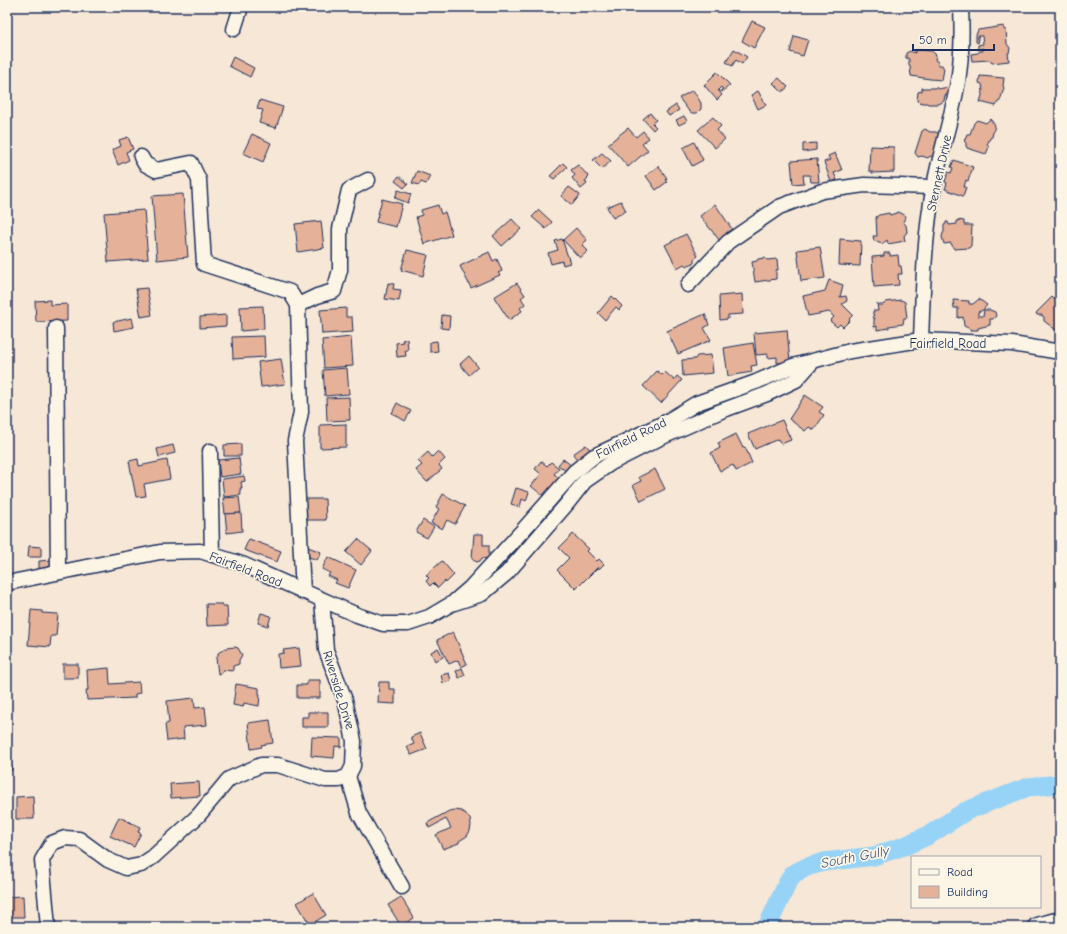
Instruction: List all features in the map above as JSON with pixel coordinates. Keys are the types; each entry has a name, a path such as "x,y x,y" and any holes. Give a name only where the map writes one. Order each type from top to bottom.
{"main road":[{"path":"1037,927 1060,921"}],"street":[{"path":"234,28 241,7"},
{"name":"Stennett Drive","path":"921,340 926,247 933,187 950,121 959,74 962,29 961,7"},
{"path":"141,157 145,164 156,170 191,163 199,180 204,264 290,292 298,305 301,412 295,441 303,592"},
{"path":"298,305 317,296 334,291 340,270 340,229 349,190 368,180"},
{"path":"688,285 728,242 779,207 822,191 864,185 933,187"},
{"path":"56,328 58,572"},
{"name":"Fairfield Road","path":"7,582 160,552 200,551 242,564 357,615 384,624 408,624 429,617 452,604 482,594 502,577 539,537 585,481 611,463 674,432 721,411 767,394 796,380 813,361 850,351 921,340 1012,344 1060,352"},
{"path":"210,451 212,555"},
{"name":"Riverside Drive","path":"322,600 326,650 345,700 354,741 353,766 348,776"},
{"path":"48,927 42,860 52,843 65,838 79,839 108,860 126,868 141,865 153,857 198,816 229,779 261,765 278,765 325,780 339,780 348,776 359,813 402,887"}],"building":[{"path":"924,7 947,7 944,11 924,11"},
{"path":"752,21 765,27 754,48 742,41"},
{"path":"1004,26 1004,30 1006,29 1007,44 1010,48 1008,53 1009,61 992,63 989,60 972,61 971,54 983,51 983,48 978,50 978,45 983,44 982,36 978,36 979,41 978,43 976,42 978,30"},
{"path":"794,36 808,40 803,56 790,52"},
{"path":"734,49 747,57 742,64 736,60 732,66 726,62"},
{"path":"915,50 932,51 936,55 935,60 938,62 938,65 942,65 944,69 942,80 911,76 909,59 906,58 906,53 910,51 915,53"},
{"path":"233,57 254,68 250,77 229,66"},
{"path":"717,72 730,85 722,92 721,90 723,89 721,87 718,90 722,95 717,100 704,85"},
{"path":"980,76 1004,78 1004,88 1000,101 996,106 980,102 983,92 982,84 979,83"},
{"path":"779,78 788,87 782,92 773,83"},
{"path":"936,87 938,89 949,87 950,95 945,95 944,101 939,104 928,104 917,101 918,92 922,91 922,88"},
{"path":"693,90 701,103 701,109 697,113 692,113 689,111 679,98"},
{"path":"758,91 766,105 758,109 751,95"},
{"path":"260,100 283,107 276,128 259,123 263,110 257,109"},
{"path":"676,105 679,110 669,116 666,112"},
{"path":"650,113 656,120 652,123 656,127 653,130 643,119"},
{"path":"684,116 687,121 679,125 676,120"},
{"path":"713,117 721,126 717,130 725,139 715,148 698,130"},
{"path":"990,119 995,125 992,137 987,145 989,147 986,154 967,148 964,141 967,134 970,134 974,123 977,120 986,123"},
{"path":"628,128 636,137 643,131 649,138 642,143 648,150 628,167 608,144"},
{"path":"925,129 930,132 936,132 940,135 937,140 938,139 934,157 918,157 915,153 922,131"},
{"path":"252,134 271,143 263,162 243,153"},
{"path":"128,137 133,149 126,152 129,160 118,165 112,150 121,146 119,140"},
{"path":"694,142 703,160 692,166 683,148"},
{"path":"816,143 816,150 803,152 803,144"},
{"path":"870,146 894,147 894,172 872,173 872,171 869,171"},
{"path":"602,153 611,161 602,169 593,160"},
{"path":"835,153 842,170 834,173 837,180 831,182 824,162 830,160 828,156"},
{"path":"817,159 819,182 811,182 810,175 803,175 804,183 793,184 791,161"},
{"path":"954,160 973,167 968,181 966,180 964,187 966,187 963,196 945,189 947,183 945,182 948,172 951,173 953,168 951,167"},
{"path":"563,163 567,167 554,179 550,176"},
{"path":"578,165 589,177 585,181 587,184 581,189 572,178 575,175 571,170"},
{"path":"658,166 667,178 665,180 667,182 656,190 646,176"},
{"path":"417,171 430,176 426,184 421,182 419,185 412,183"},
{"path":"399,176 408,184 404,188 395,181"},
{"path":"569,187 580,195 572,205 561,196"},
{"path":"398,190 411,194 408,203 395,198"},
{"path":"183,194 188,257 157,260 152,196"},
{"path":"382,199 402,204 396,227 376,222"},
{"path":"621,201 626,211 613,218 607,207"},
{"path":"715,204 732,229 726,233 728,238 720,241 700,216"},
{"path":"438,205 441,214 445,212 452,235 424,244 416,217 422,215 421,210"},
{"path":"144,210 148,259 108,262 104,213"},
{"path":"539,210 552,222 546,229 532,217"},
{"path":"899,212 906,216 903,222 906,225 907,232 904,236 905,241 888,244 887,240 882,244 874,241 873,236 877,236 876,217 879,215 889,213 890,215"},
{"path":"512,219 521,229 502,246 493,236"},
{"path":"957,220 964,221 964,225 972,225 971,246 969,248 954,249 951,243 944,244 942,237 944,225 946,222 948,222 949,225 957,224"},
{"path":"321,221 324,248 298,252 295,224"},
{"path":"576,228 587,240 582,245 588,251 580,258 563,240"},
{"path":"686,234 698,256 694,259 694,263 686,266 684,264 677,268 665,245"},
{"path":"562,239 570,263 563,265 562,261 551,264 548,253 558,250 555,241"},
{"path":"840,239 861,241 860,266 839,265"},
{"path":"820,247 825,278 801,281 797,250"},
{"path":"407,250 428,255 423,276 401,270"},
{"path":"489,252 493,261 497,259 502,271 498,273 500,275 471,288 460,266"},
{"path":"884,253 890,253 890,256 898,255 899,266 901,266 902,274 898,274 899,285 874,287 872,257 884,256"},
{"path":"765,258 767,260 777,259 778,270 776,270 776,279 755,282 752,262"},
{"path":"829,280 843,285 840,297 846,296 847,301 842,304 853,315 843,327 840,324 837,327 830,321 834,317 829,312 808,316 803,296 825,291"},
{"path":"388,283 394,284 393,289 401,290 399,301 385,299"},
{"path":"517,283 525,295 521,298 525,304 520,308 522,311 509,320 494,297"},
{"path":"147,288 152,315 141,317 136,289"},
{"path":"742,294 743,314 728,315 728,319 720,320 719,296"},
{"path":"612,296 622,306 619,310 616,307 605,320 598,313"},
{"path":"1052,297 1060,304 1060,333 1044,321 1044,317 1037,315 1036,313"},
{"path":"979,299 987,305 983,310 978,312 978,316 983,316 984,310 990,310 995,312 996,316 993,319 990,319 990,325 978,328 978,330 971,330 964,326 963,317 958,318 958,308 954,308 953,300 969,301 969,304 973,304"},
{"path":"50,300 50,305 67,304 67,321 36,322 35,301"},
{"path":"901,300 905,302 907,318 904,318 903,324 877,330 877,326 874,327 875,318 874,319 873,311 878,311 877,303 879,305 883,305 886,302"},
{"path":"263,306 264,329 241,331 240,307"},
{"path":"346,308 346,317 352,317 353,332 322,334 320,310"},
{"path":"705,314 709,325 704,328 711,340 678,354 667,331"},
{"path":"226,315 226,326 200,328 200,317"},
{"path":"442,315 450,316 449,329 441,328"},
{"path":"132,318 134,327 114,331 113,322"},
{"path":"787,330 790,362 777,363 777,357 768,358 768,354 756,355 754,333"},
{"path":"264,336 265,357 233,359 232,337"},
{"path":"351,337 353,366 324,368 322,340"},
{"path":"407,339 408,350 405,350 406,356 397,357 396,343 403,342 402,340"},
{"path":"437,341 438,351 430,352 430,342"},
{"path":"753,343 757,365 751,366 752,372 728,376 724,348"},
{"path":"711,355 713,373 683,376 682,360 695,359 697,356"},
{"path":"469,356 478,367 469,375 460,364"},
{"path":"281,359 285,384 261,387 258,362"},
{"path":"347,368 349,394 325,396 323,370"},
{"path":"657,371 662,375 665,372 674,380 677,376 682,380 661,403 643,386"},
{"path":"805,395 823,407 819,412 824,415 814,430 809,427 805,431 789,419"},
{"path":"349,397 350,420 327,421 326,398"},
{"path":"397,403 411,411 405,421 392,413"},
{"path":"782,420 791,440 781,444 778,439 755,449 748,434"},
{"path":"346,424 346,447 320,448 320,425"},
{"path":"736,434 743,448 745,447 752,463 736,471 733,465 720,471 711,453 720,448 718,443"},
{"path":"241,444 241,456 224,456 224,445"},
{"path":"173,445 175,453 159,457 157,449"},
{"path":"586,445 592,452 578,461 573,454"},
{"path":"438,451 445,459 439,465 442,469 427,482 416,470 422,465 418,461 428,452 432,457"},
{"path":"239,458 241,474 220,477 218,460"},
{"path":"138,459 139,466 167,460 170,479 144,484 146,496 136,497 129,461"},
{"path":"563,459 572,466 567,472 558,465"},
{"path":"541,461 547,466 551,462 559,468 554,474 562,480 547,499 531,486 541,474 535,469"},
{"path":"655,469 665,489 641,501 633,485 641,481 639,477"},
{"path":"244,476 245,481 241,482 242,488 240,488 241,495 224,497 222,479"},
{"path":"516,488 529,492 526,501 522,499 520,507 511,504"},
{"path":"443,494 465,506 455,524 447,520 442,529 431,523 439,509 436,507"},
{"path":"239,497 241,513 225,514 223,498"},
{"path":"305,499 325,499 326,520 305,520"},
{"path":"241,513 242,531 227,533 225,514"},
{"path":"423,520 434,527 427,538 416,532"},
{"path":"474,534 483,534 483,545 489,545 489,559 482,558 477,562 473,560"},
{"path":"573,534 589,549 587,551 597,561 599,559 604,564 599,569 598,567 576,589 557,570 569,558 559,548"},
{"path":"249,539 281,551 277,562 244,550"},
{"path":"358,539 372,551 361,565 346,552"},
{"path":"29,546 41,547 41,557 28,557"},
{"path":"308,547 321,552 317,560 304,555"},
{"path":"328,557 356,570 348,588 335,583 337,580 328,576 330,573 322,569"},
{"path":"53,560 53,570 39,570 39,561"},
{"path":"442,561 454,575 438,588 433,583 430,586 426,581 429,578 426,575"},
{"path":"206,604 222,604 222,606 227,606 228,625 207,626"},
{"path":"31,610 42,611 42,613 58,614 56,636 51,636 50,647 28,645"},
{"path":"261,613 271,616 268,626 258,623"},
{"path":"453,632 467,664 461,667 458,660 449,664 437,640"},
{"path":"226,648 238,648 242,655 239,660 239,664 233,666 233,671 223,670 218,674 216,658 218,653"},
{"path":"299,648 301,666 279,668 278,654 284,653 283,650"},
{"path":"438,648 443,657 435,661 431,652"},
{"path":"63,664 78,664 78,678 63,678"},
{"path":"10,665 11,676 7,676 7,666"},
{"path":"109,668 110,684 139,682 140,693 135,694 135,698 87,700 87,670"},
{"path":"462,668 465,675 459,678 456,671"},
{"path":"449,673 451,681 443,683 441,675"},
{"path":"307,680 320,680 320,698 297,698 297,685 307,685"},
{"path":"379,682 389,682 389,689 395,689 395,704 378,703"},
{"path":"236,684 259,688 259,706 244,703 243,707 233,705"},
{"path":"194,698 195,708 205,707 207,725 183,727 184,739 167,741 165,724 169,723 167,701"},
{"path":"308,712 328,712 328,727 302,727 302,717 308,717"},
{"path":"270,720 273,743 261,745 262,747 251,749 248,723"},
{"path":"420,733 427,749 411,755 407,747 414,744 411,737"},
{"path":"312,737 341,738 341,747 335,746 334,758 311,756"},
{"path":"11,761 12,770 7,771 7,762"},
{"path":"199,782 200,796 171,798 170,784"},
{"path":"33,796 34,819 16,819 16,797"},
{"path":"455,810 466,814 470,819 470,831 467,836 459,841 459,843 443,849 436,835 451,828 446,819 429,828 427,823 449,811"},
{"path":"119,817 140,827 138,832 141,833 134,847 110,836"},
{"path":"313,893 326,915 310,925 297,903"},
{"path":"23,896 24,917 7,917 7,897"},
{"path":"401,897 414,918 401,926 388,905"}],"waterway":[{"name":"South Gully","path":"767,927 793,874 807,867 824,862 874,856 907,845 929,835 966,811 1028,787 1060,784"}]}
